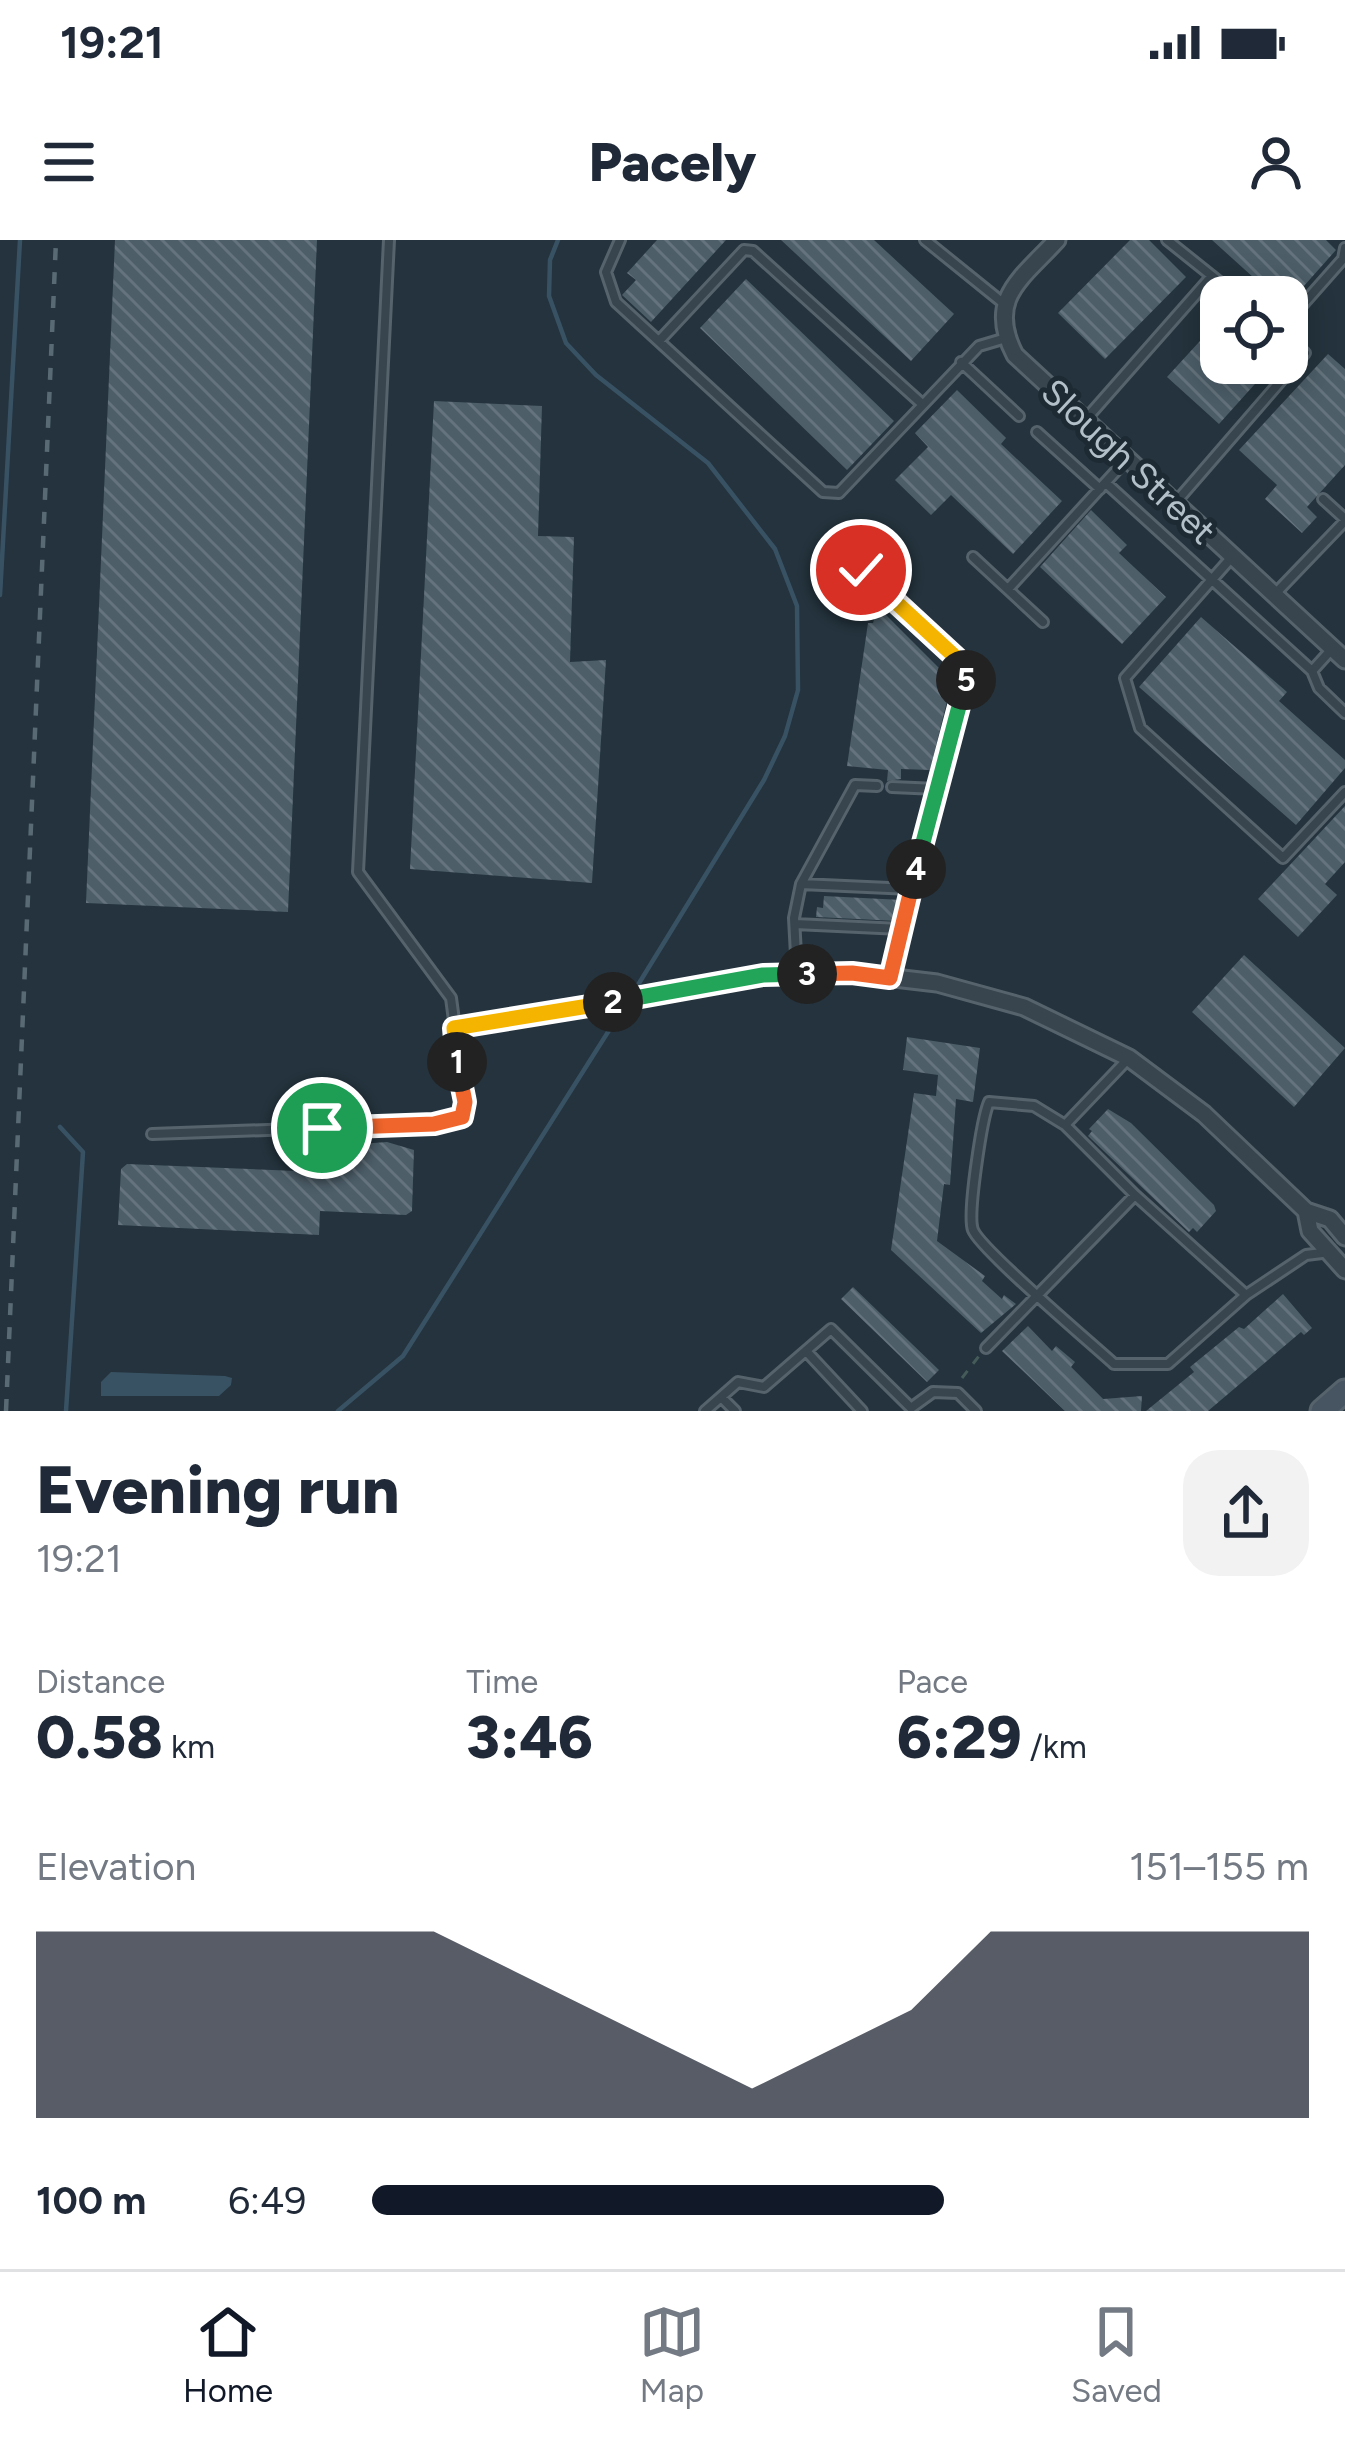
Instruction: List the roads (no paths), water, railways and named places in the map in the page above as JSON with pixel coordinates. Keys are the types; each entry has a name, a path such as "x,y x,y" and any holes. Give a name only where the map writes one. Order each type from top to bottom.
{"main road":[{"path":"1322,1411 1345,1391"}],"street":[{"path":"1006,338 1004,303 1057,240"},
{"name":"Slough Street","path":"1006,338 1015,355 1339,654"},
{"path":"454,1028 763,975 852,973 938,983 1024,1007 1129,1058 1204,1114 1306,1211 1330,1219 1345,1237"},
{"path":"1306,1211 1310,1231 1345,1270"}],"lane":[{"path":"152,1134 434,1124 462,1117 465,1102 452,998 358,872 389,240"},
{"path":"620,240 605,272 616,302 823,492 839,493 979,346 1006,338"},
{"path":"925,240 1004,303"},
{"path":"1166,240 1212,276"},
{"path":"1308,299 1343,259 1343,244"},
{"path":"659,340 744,250 753,251 921,403"},
{"path":"1085,420 1200,290"},
{"path":"961,362 1019,416"},
{"path":"1175,503 1278,384"},
{"path":"1037,432 1312,671 1319,688 1345,713"},
{"path":"1008,589 1127,459"},
{"path":"1274,595 1345,520 1323,499"},
{"path":"1232,556 1125,678 1140,728 1283,858 1345,792"},
{"path":"973,557 1042,622"},
{"path":"861,570 965,666 967,678 890,978"},
{"path":"1312,671 1339,654"},
{"path":"796,974 795,924 801,884 855,785 877,786"},
{"path":"892,787 937,789"},
{"path":"801,884 911,890"},
{"path":"795,924 901,929"},
{"path":"1065,1125 1129,1058"},
{"path":"1246,1295 1065,1125 1034,1106 989,1102 981,1120 971,1213 974,1233 1114,1364 1168,1364 1246,1295 1306,1255 1330,1252"},
{"path":"986,1348 1135,1195"},
{"path":"705,1411 738,1382 764,1387 831,1330 909,1410 933,1392 958,1393 976,1411"},
{"path":"806,1351 862,1411"},
{"path":"721,1397 736,1411"}],"water":[{"path":"111,1372 232,1378 219,1396 101,1396 101,1382"}],"waterway":[{"path":"0,595 20,240"},
{"path":"558,240 550,260 549,296 566,343 596,375 708,463 775,549 797,606 798,690 785,736 764,780 633,993"},
{"path":"338,1411 403,1356 627,1002"},
{"path":"60,1127 83,1152 66,1411"}],"railway":[{"path":"6,1411 56,240"}]}
